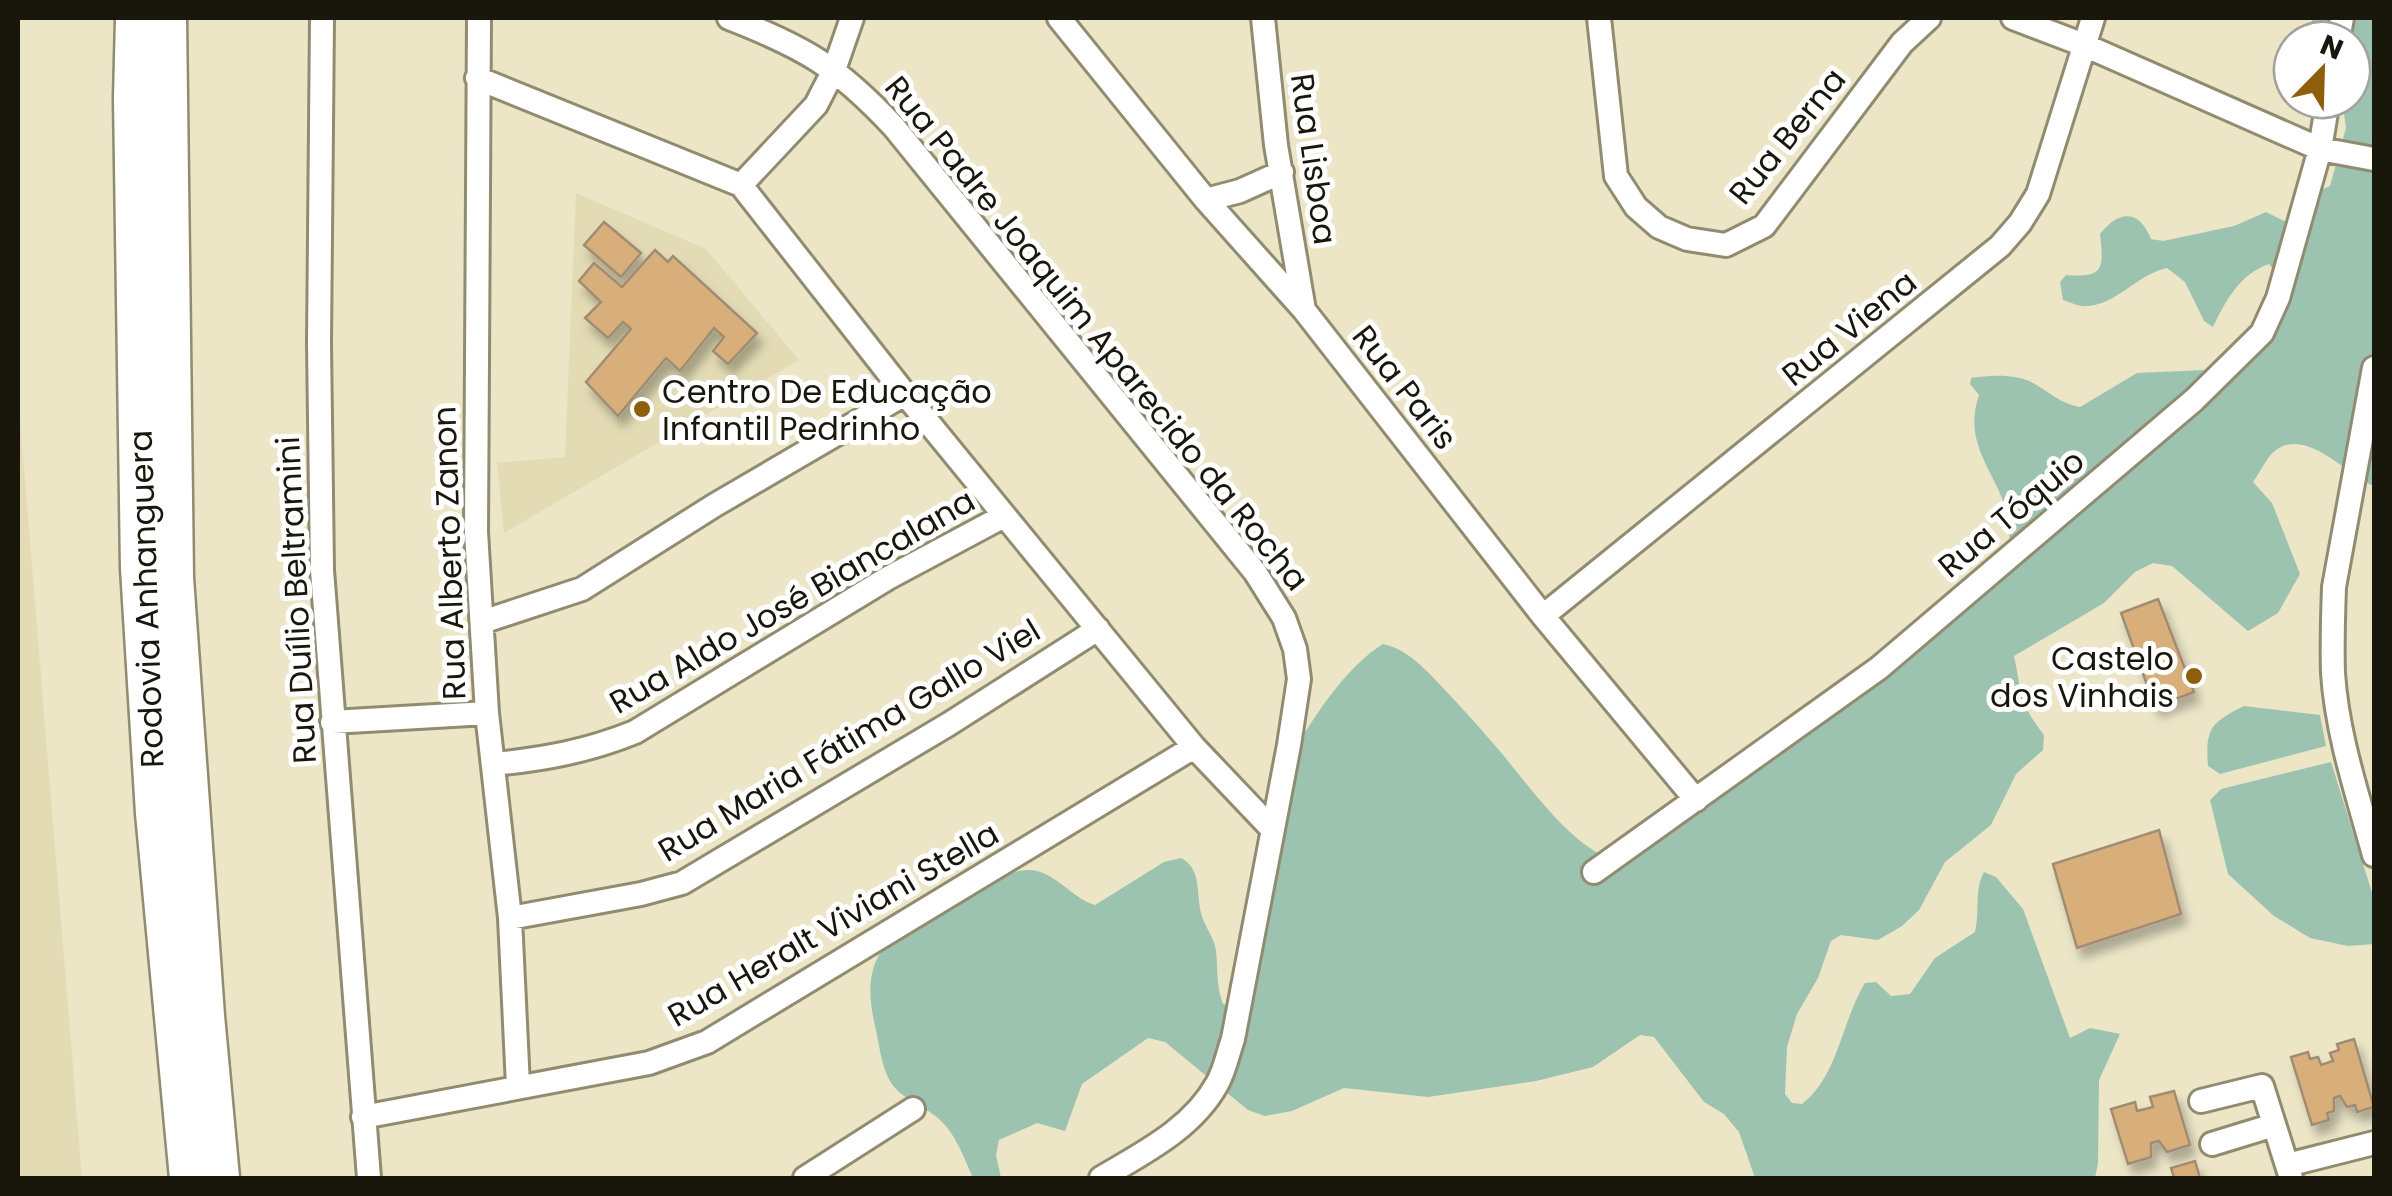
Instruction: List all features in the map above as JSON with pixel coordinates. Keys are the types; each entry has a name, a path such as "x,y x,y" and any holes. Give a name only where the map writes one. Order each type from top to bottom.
{"highway":[{"name":"Rodovia Anhanguera","path":"136,18 140,568 156,813 190,1178"},
{"name":"Rodovia Anhanguera","path":"166,18 173,578 204,1016 220,1178"}],"street":[{"name":"Rua Duílio Beltramini","path":"322,18 322,570 370,1178"},
{"name":"Rua Alberto Zanon","path":"479,18 476,532 487,713 510,918 518,1086"},
{"name":"Rua Padre Joaquim Aparecido da Rocha","path":"730,18 816,56 858,89 894,127 1254,572 1284,618 1295,649 1298,678 1289,745 1233,1039 1218,1082 1197,1112 1166,1139 1101,1178"},
{"path":"741,185 816,106 834,70 852,18"},
{"name":"Rua Paris","path":"1059,18 1206,200 1304,310 1543,616 1696,800"},
{"name":"Rua Lisboa","path":"1264,18 1276,145 1304,310"},
{"name":"Rua Berna","path":"1599,18 1616,176 1636,207 1659,227 1688,239 1726,245 1764,226 1902,43 1930,18"},
{"path":"2013,18 2084,45 2320,150 2374,159"},
{"name":"Rua Viena","path":"1543,616 2000,246 2038,194 2093,18"},
{"path":"478,78 741,185 905,394 1194,747 1271,828"},
{"name":"Rua Tóquio","path":"1594,872 1880,668 2194,400 2262,332 2278,298 2325,120"},
{"path":"1206,200 1240,191 1282,172"},
{"path":"2374,368 2334,587 2333,674 2344,740 2374,855"},
{"path":"482,622 582,588 905,394"},
{"name":"Rua Aldo José Biancalana","path":"494,764 556,758 636,732 888,578 1004,516"},
{"name":"Rua Maria Fátima Gallo Viel","path":"510,918 682,883 948,724 1098,628"},
{"path":"332,722 487,713"},
{"name":"Rua Heralt Viviani Stella","path":"363,1117 649,1062 707,1042 1194,747"},
{"path":"2200,1102 2262,1086 2289,1172 2374,1144"},
{"path":"806,1178 912,1109"},
{"path":"2212,1144 2274,1124"}],"shaded area":[{"name":"Centro De Educação Infantil Pedrinho","path":"576,193 706,249 799,360 504,533 497,463 565,457"},
{"path":"18,395 82,1178 18,1178"}],"green space":[{"path":"2374,18 2374,486 2327,456 2301,445 2288,445 2270,456 2253,482 2272,503 2300,574 2278,613 2248,631 2172,566 2153,563 2135,572 2104,603 2014,656 2026,706 2044,735 2043,750 2016,774 1991,825 1945,862 1919,910 1902,926 1878,940 1841,935 1831,941 1818,978 1797,1014 1787,1047 1785,1094 1792,1103 1802,1104 1832,1063 1865,983 1876,982 1891,996 1910,994 1935,958 1975,932 1981,879 1984,872 1996,877 2023,909 2070,1038 2090,1028 2120,1034 2099,1080 2095,1178 1755,1178 1739,1132 1724,1114 1704,1102 1654,1037 1640,1035 1593,1067 1536,1081 1428,1097 1344,1088 1292,1111 1265,1116 1248,1110 1165,1042 1148,1038 1082,1084 1065,1131 1037,1123 999,1140 996,1155 1001,1178 973,1178 945,1125 891,1083 871,1000 872,975 879,956 890,940 907,927 1021,871 1046,874 1095,905 1164,862 1181,858 1195,875 1201,913 1216,950 1221,997 1223,1004 1229,1005 1299,742 1347,675 1383,644 1401,651 1424,668 1558,820 1604,856 1913,643 2009,543 2004,503 1976,435 1979,395 1970,384 1971,378 2023,379 2065,403 2080,407 2137,373 2205,370 2245,352 2278,276 2269,264 2242,281 2213,327 2204,321 2185,282 2167,268 2108,300 2087,306 2063,300 2060,282 2066,275 2088,275 2099,269 2100,234 2121,217 2135,218 2151,239 2163,241 2234,226 2266,212 2286,222 2293,213 2304,178 2321,190 2330,186 2345,120 2372,120 2372,20 2312,20"},
{"path":"2244,706 2320,715 2326,746 2220,774 2208,766 2209,735 2217,722"},
{"path":"2331,762 2374,899 2374,944 2348,946 2310,938 2274,916 2228,874 2210,800 2221,789"}],"building":[{"path":"604,222 641,253 621,277 584,245"},
{"path":"655,250 668,262 673,256 757,333 728,364 713,351 724,337 714,328 680,371 666,358 618,416 586,382 631,329 623,322 608,338 585,318 601,302 579,281 594,263 622,287"},
{"path":"2158,599 2194,692 2155,707 2121,613"},
{"path":"2159,830 2181,914 2077,948 2053,864"},
{"path":"2354,1039 2374,1107 2357,1112 2355,1105 2347,1107 2340,1096 2334,1098 2334,1111 2327,1113 2329,1120 2312,1125 2291,1057 2308,1052 2310,1059 2318,1057 2321,1065 2333,1061 2330,1053 2339,1050 2337,1044"},
{"path":"2174,1091 2190,1145 2167,1152 2159,1141 2151,1143 2151,1157 2128,1164 2111,1109 2135,1102 2137,1111 2153,1107 2150,1097"},
{"path":"2195,1161 2200,1178 2170,1178 2174,1177 2171,1168"}],"place":[{"name":"Centro De Educação Infantil Pedrinho","path":"642,409"},
{"name":"Castelo dos Vinhais","path":"2194,676"}]}
